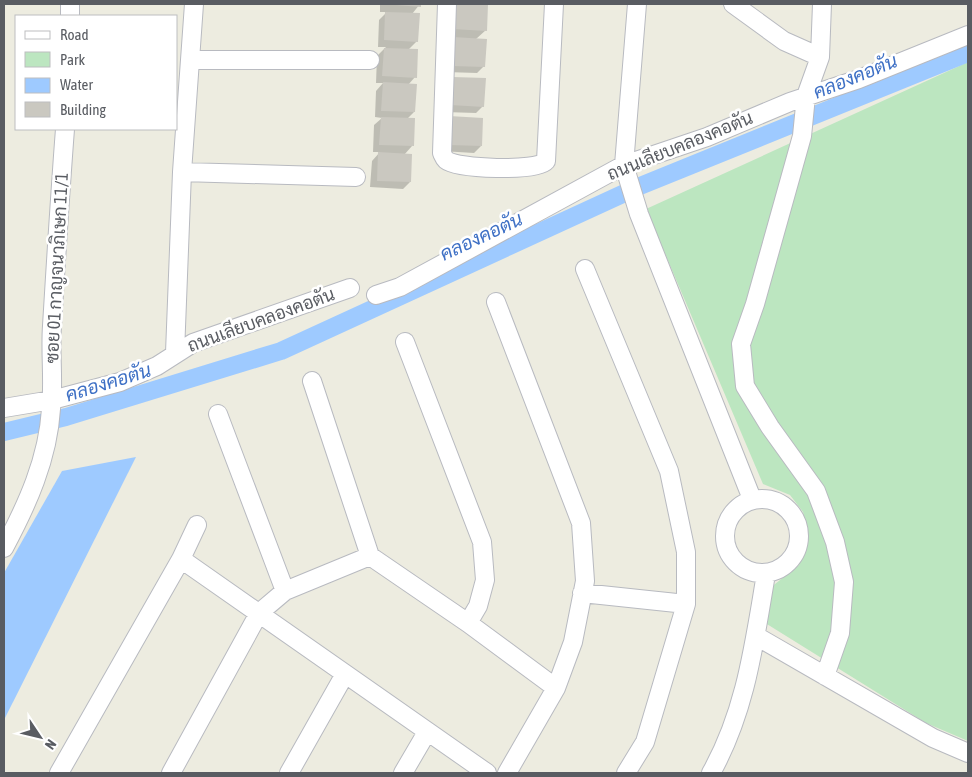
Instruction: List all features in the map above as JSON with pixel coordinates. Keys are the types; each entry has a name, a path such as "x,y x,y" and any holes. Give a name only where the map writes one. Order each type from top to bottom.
{"street":[{"path":"175,353 182,172 194,4"},
{"path":"447,4 442,153 446,160 455,163 499,168 539,166 546,161 554,4"},
{"path":"637,4 626,170 639,214 752,500"},
{"path":"733,4 784,41 820,57"},
{"path":"822,4 820,57 806,103 802,136 755,304 741,344 745,386 770,427 816,492 835,542 844,582 840,633 825,676"},
{"name":"ถนนเลียบคลองคอตัน","path":"376,295 400,287 626,170 707,137 806,103 968,35"},
{"path":"190,60 370,60"},
{"name":"ซอย 01 กาญจนาภิเษก 11/1","path":"4,548 25,509 36,480 48,435 52,405 51,334 65,130"},
{"path":"182,172 356,177"},
{"path":"585,269 670,470 686,552 686,604 645,742 626,773"},
{"name":"ถนนเลียบคลองคอตัน","path":"4,408 52,405 120,382 157,366 193,343 350,288"},
{"path":"496,302 581,523 584,581 573,642 556,688 507,773"},
{"path":"406,342 482,542 485,580 478,606 468,623"},
{"path":"312,381 370,556 468,623 556,688"},
{"path":"218,414 285,591"},
{"path":"752,500 773,500 790,511 799,529 797,550 784,566 766,574 750,572 736,564 727,551 724,535 728,520 738,507 752,500"},
{"path":"59,773 181,559 197,525"},
{"path":"171,773 259,613 285,591 370,556"},
{"path":"181,559 487,773"},
{"path":"711,773 727,744 750,673 766,574"},
{"path":"582,594 686,604"},
{"path":"756,636 933,738 968,753"},
{"path":"289,773 345,674"},
{"path":"403,773 426,732"}],"green space":[{"path":"968,62 968,741 926,723 762,621 770,588 799,565 808,533 803,512 790,495 763,484 646,209"}],"water":[{"path":"136,457 4,720 4,573 62,471"}],"building":[{"path":"383,4 421,4 421,7"},
{"path":"454,4 488,4 487,31 452,29"},
{"path":"385,12 420,13 418,42 384,40"},
{"path":"453,37 487,39 485,67 451,66"},
{"path":"384,48 418,49 417,78 382,76"},
{"path":"452,77 486,78 484,107 450,105"},
{"path":"383,82 417,84 415,112 381,111"},
{"path":"449,116 483,118 482,146 448,145"},
{"path":"381,117 415,118 414,146 379,145"},
{"path":"378,152 412,154 411,182 377,181"}],"waterway":[{"name":"คลองคอตัน","path":"4,432 66,417 281,351 640,186 968,53"}]}
